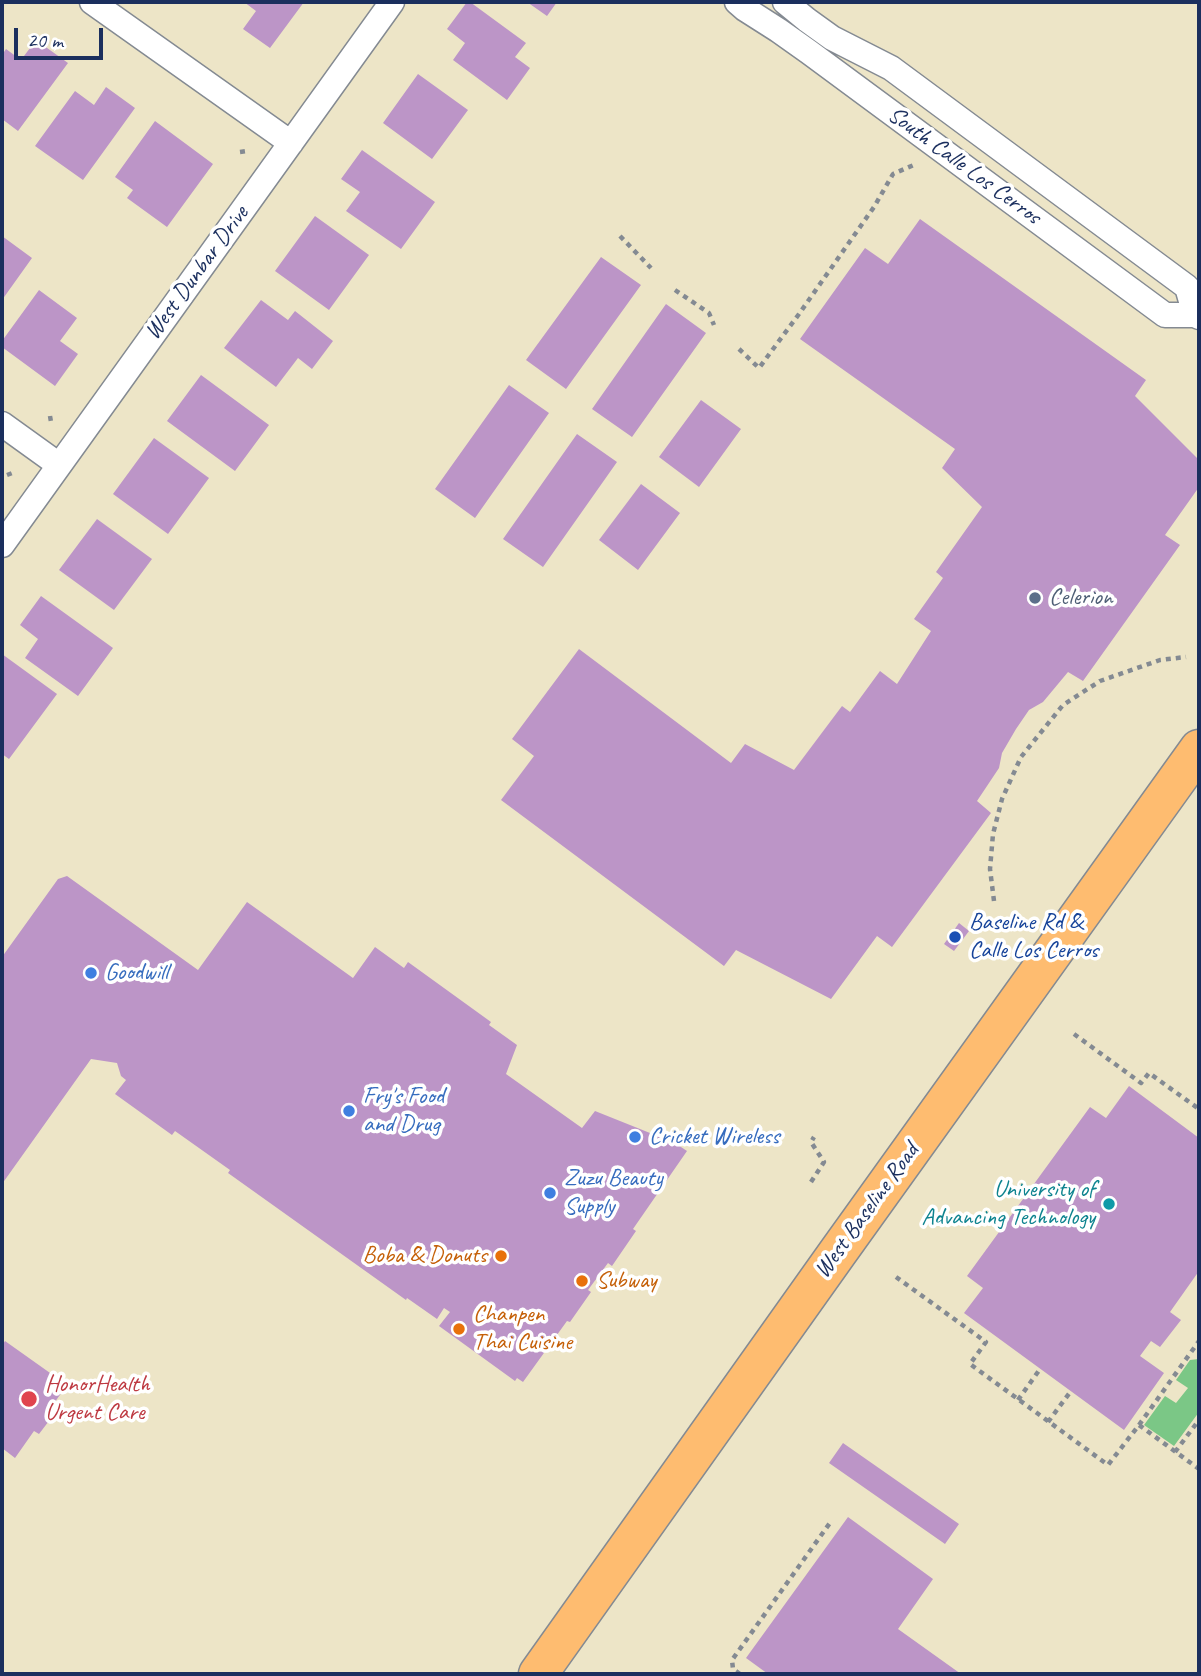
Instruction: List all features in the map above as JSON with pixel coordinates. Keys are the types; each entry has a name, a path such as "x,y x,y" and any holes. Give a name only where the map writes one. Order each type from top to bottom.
{"main road":[{"name":"West Baseline Road","path":"538,1674 1199,749"}],"street":[{"path":"92,2 291,143"},
{"name":"West Dunbar Drive","path":"2,545 393,2"},
{"name":"South Calle Los Cerros","path":"737,2 809,52 1165,315 1197,316 1188,287 891,68 832,38 785,2"},
{"path":"890,113 916,109 954,134 1001,150 1033,217"},
{"path":"2,424 59,465"}],"path":[{"path":"240,152 247,151"},
{"path":"739,349 758,368 874,207 892,174 923,161"},
{"path":"620,236 651,268"},
{"path":"675,290 709,313 715,326"},
{"path":"7,475 15,472"},
{"path":"994,901 990,869 993,834 1002,799 1021,757 1063,705 1100,681 1160,660 1185,657"},
{"path":"1074,1034 1141,1083 1149,1073 1199,1110"},
{"path":"811,1182 824,1162 811,1142 814,1137"},
{"path":"896,1278 986,1342 970,1364 1108,1465 1199,1341"},
{"path":"1018,1400 1040,1369"},
{"path":"1048,1422 1071,1391"},
{"path":"1175,1452 1199,1420"},
{"path":"1139,1425 1199,1469"},
{"path":"740,1674 733,1669 732,1660 832,1520"}],"green space":[{"path":"1199,1359 1199,1412 1174,1446 1144,1425 1165,1396 1176,1403 1188,1388 1176,1380 1190,1360"}],"building":[{"path":"244,2 304,2 270,48 243,29 256,11"},
{"path":"467,2 526,43 515,57 530,68 507,100 453,60 465,43 447,29"},
{"path":"527,2 557,2 547,16"},
{"path":"36,40 68,63 18,131 2,119 2,55 6,49 21,60"},
{"path":"418,74 468,110 432,159 383,123"},
{"path":"106,87 135,108 83,180 35,146 75,91 94,105"},
{"path":"155,121 213,164 167,227 127,198 133,190 115,177"},
{"path":"362,150 435,202 401,249 346,211 360,192 341,179"},
{"path":"315,216 369,255 329,310 275,271"},
{"name":"Celerion","path":"920,219 1146,380 1135,396 1199,460 1199,487 1165,535 1180,545 1083,681 1068,672 1043,702 1029,710 1016,729 1002,753 999,768 977,801 991,813 892,947 877,936 831,999 736,950 724,966 501,800 534,756 512,739 579,649 731,763 745,744 794,770 842,706 850,712 880,671 897,684 931,631 914,619 943,578 936,572 982,507 942,468 955,449 800,339 865,248 888,264"},
{"path":"2,236 32,258 2,300"},
{"path":"601,257 641,285 566,389 526,360"},
{"path":"39,290 77,318 60,341 78,354 55,386 2,347 2,341"},
{"path":"261,300 288,320 295,311 333,341 312,369 298,358 276,387 224,348"},
{"path":"666,304 706,333 632,437 592,409"},
{"path":"201,375 269,425 235,471 167,421"},
{"path":"509,385 549,413 475,518 435,489"},
{"path":"701,400 741,429 699,487 659,457"},
{"path":"577,434 617,462 543,567 503,539"},
{"path":"154,438 209,478 168,534 113,494"},
{"path":"641,484 680,513 638,570 599,540"},
{"path":"97,519 152,559 114,610 59,570"},
{"path":"41,596 113,648 78,696 25,658 38,639 20,625"},
{"path":"2,654 57,694 9,759 2,754"},
{"name":"Fry's Food and Drug","path":"67,876 198,970 247,902 353,978 375,947 404,968 408,962 491,1022 489,1025 517,1045 506,1074 582,1128 595,1111 675,1143 687,1151 633,1229 636,1231 612,1266 608,1263 588,1290 591,1292 570,1322 567,1321 523,1382 517,1378 515,1381 439,1326 450,1312 444,1308 437,1319 407,1298 406,1300 228,1173 230,1170 175,1131 172,1135 115,1094 126,1080 121,1076 117,1063 91,1059 2,1184 2,957 58,879"},
{"path":"959,923 969,931 954,951 944,944"},
{"name":"University of Advancing Technology","path":"1129,1086 1199,1138 1199,1271 1170,1312 1181,1320 1160,1347 1151,1341 1140,1356 1164,1373 1124,1430 964,1313 983,1288 967,1276 1090,1107 1106,1118"},
{"name":"HonorHealth Urgent Care","path":"5,1341 67,1385 47,1413 52,1417 39,1434 34,1431 15,1458 2,1448 2,1346"},
{"path":"843,1443 959,1524 945,1544 829,1463"},
{"path":"848,1517 933,1579 898,1629 961,1674 768,1674 746,1658"}],"place":[{"name":"Celerion","path":"1035,598"},
{"name":"Baseline Rd & Calle Los Cerros","path":"955,937"},
{"name":"Goodwill","path":"91,973"},
{"name":"Fry's Food and Drug","path":"349,1111"},
{"name":"Cricket Wireless","path":"635,1137"},
{"name":"Zuzu Beauty Supply","path":"550,1193"},
{"name":"University of Advancing Technology","path":"1109,1204"},
{"name":"Boba & Donuts","path":"501,1256"},
{"name":"Subway","path":"582,1281"},
{"name":"Chanpen Thai Cuisine","path":"459,1329"},
{"name":"HonorHealth Urgent Care","path":"29,1399"}]}
